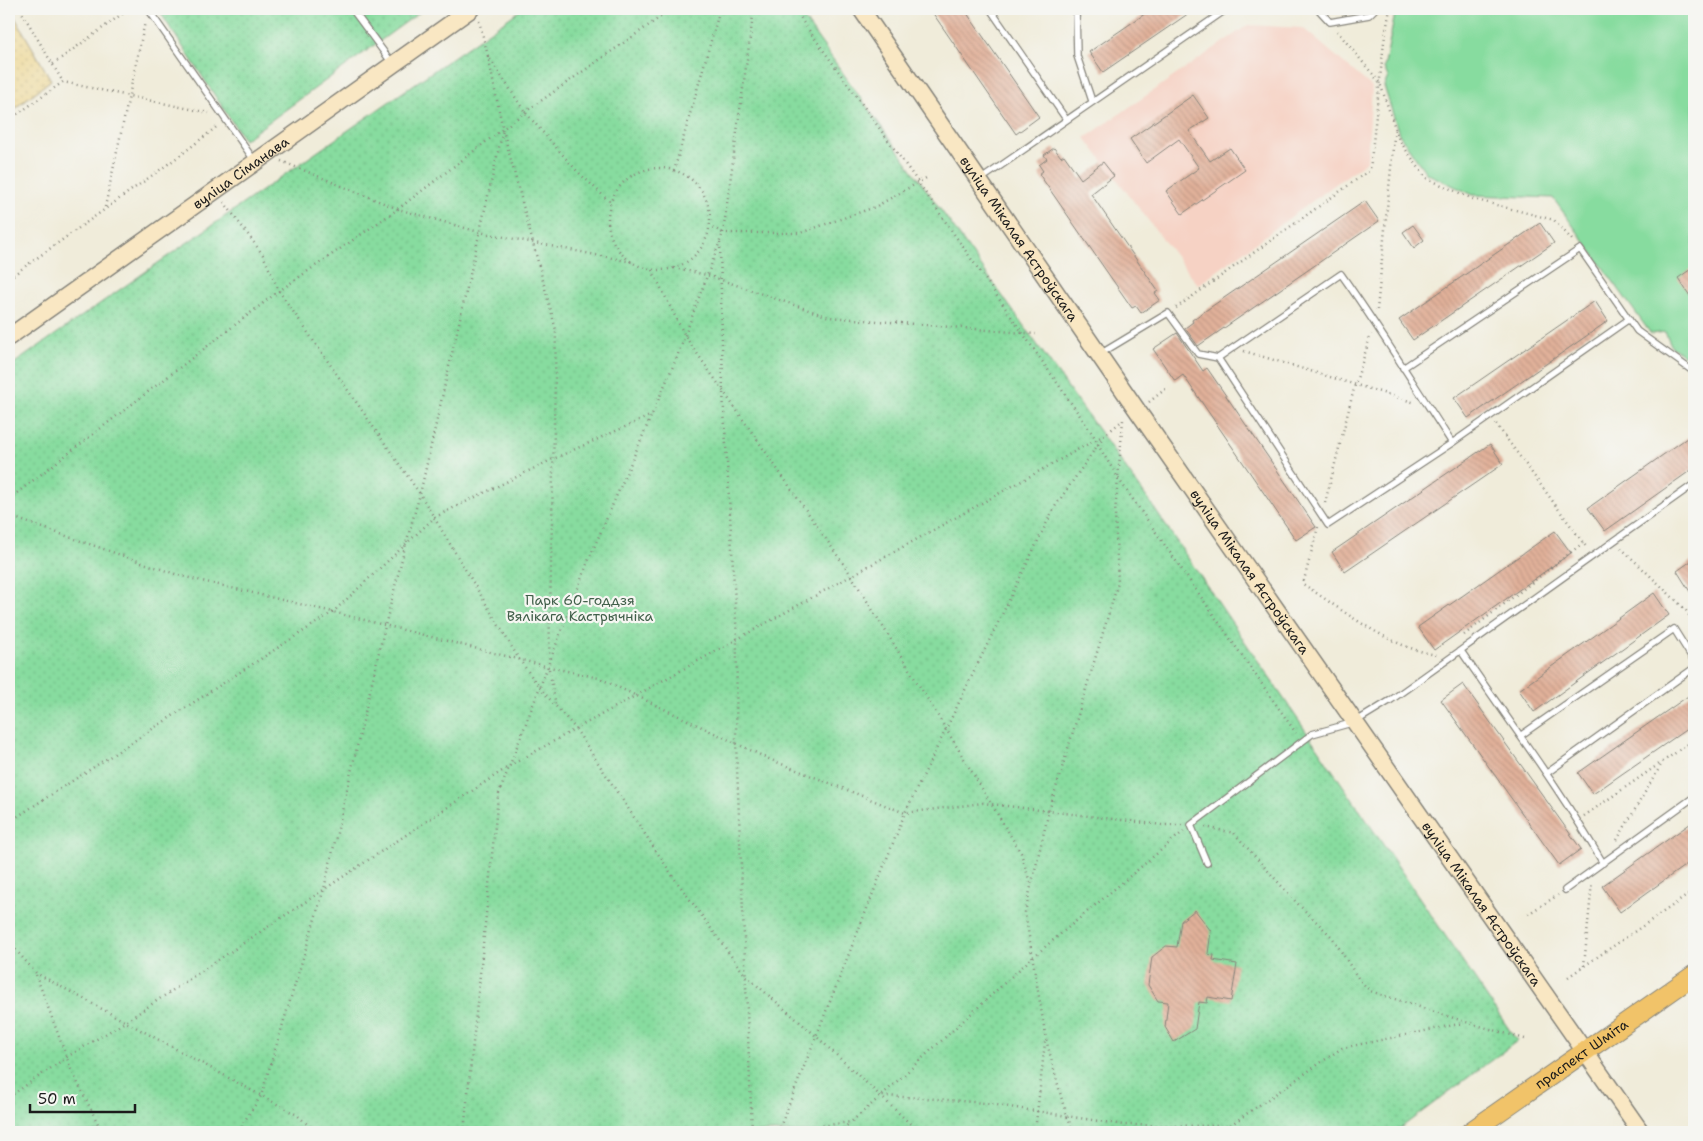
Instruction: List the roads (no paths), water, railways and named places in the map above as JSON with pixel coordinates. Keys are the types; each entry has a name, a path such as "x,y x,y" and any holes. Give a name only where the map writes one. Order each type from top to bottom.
{"main road":[{"name":"вуліца Мікалая Астроўскага","path":"861,9 1641,1132"},
{"name":"вуліца Сіманава","path":"9,337 394,65 474,13"},
{"name":"праспект Шміта","path":"1470,1132 1694,975"}],"lane":[{"path":"148,9 224,118 261,158"},
{"path":"352,9 394,65"},
{"path":"990,9 1066,119"},
{"path":"1076,9 1077,56 1092,101"},
{"path":"979,180 1226,9"},
{"path":"1318,9 1330,22 1369,15 1375,9"},
{"path":"1403,368 1580,249 1637,331 1694,372"},
{"path":"1218,358 1341,274 1375,322 1452,443"},
{"path":"1100,354 1168,313 1198,354 1218,358 1328,525 1452,443 1629,319"},
{"path":"1207,863 1191,825 1312,734 1355,722 1391,700 1694,484"},
{"path":"1520,736 1674,629 1694,661"},
{"path":"1461,651 1547,773 1604,863"},
{"path":"1547,773 1694,668"},
{"path":"1565,890 1694,797"}],"park label":[{"name":"Парк 60-годдзя Вялікага Кастрычніка","path":"580,608"}]}
